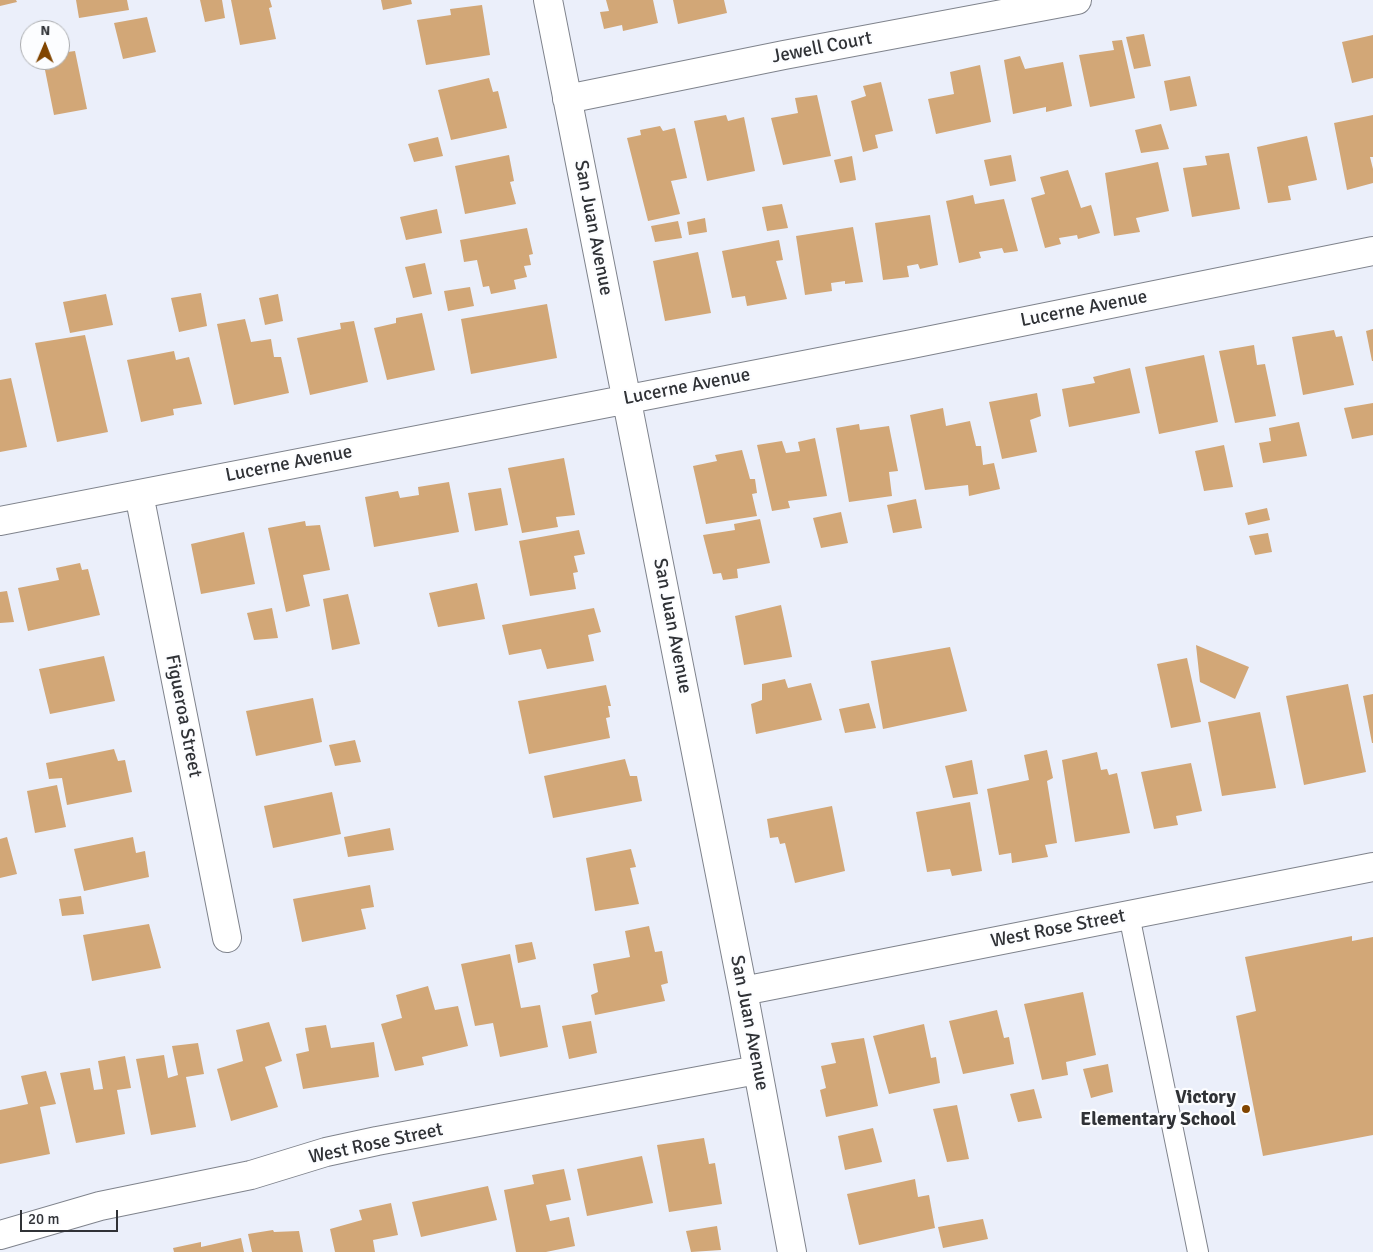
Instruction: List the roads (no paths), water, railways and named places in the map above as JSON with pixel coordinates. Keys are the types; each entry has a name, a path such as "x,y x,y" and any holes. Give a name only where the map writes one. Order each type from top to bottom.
{"street":[{"name":"San Juan Avenue","path":"548,0 743,991 792,1252"},
{"name":"Jewell Court","path":"567,99 784,55 1077,0"},
{"name":"Lucerne Avenue","path":"0,521 912,344 1373,251"},
{"name":"Figueroa Street","path":"139,494 227,938"},
{"name":"West Rose Street","path":"743,991 1373,867"},
{"name":"West Rose Street","path":"0,1235 100,1206 252,1175 326,1152 757,1070"}],"lane":[{"path":"1129,915 1198,1252"}],"place":[{"name":"Victory Elementary School","path":"1246,1109"}]}
